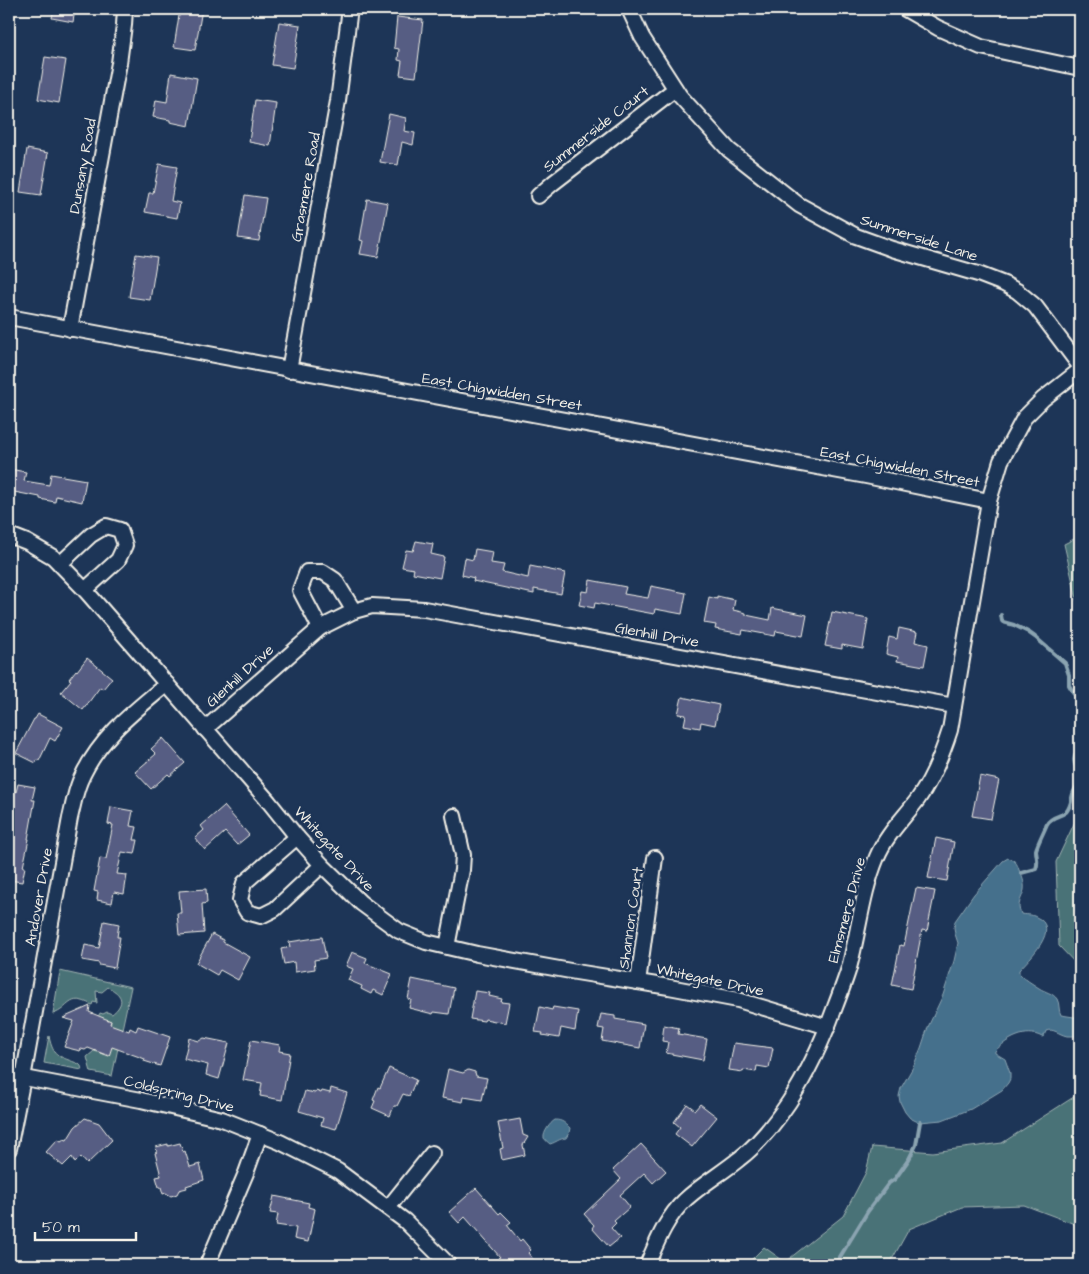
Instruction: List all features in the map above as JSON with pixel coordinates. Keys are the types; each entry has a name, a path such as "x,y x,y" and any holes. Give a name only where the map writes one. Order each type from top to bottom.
{"street":[{"name":"Dunsany Road","path":"70,329 117,72 125,9"},
{"name":"Grasmere Road","path":"289,370 338,102 349,9"},
{"name":"Summerside Lane","path":"629,9 642,37 675,89 729,150 799,205 856,236 892,249 978,274 1017,291 1035,306 1080,366"},
{"path":"906,9 938,28 981,47 1080,68"},
{"name":"Summerside Court","path":"538,196 675,89"},
{"name":"East Chigwidden Street","path":"9,318 866,476 989,501"},
{"name":"Elmsmere Drive","path":"646,1265 664,1227 685,1200 752,1148 776,1120 803,1080 828,1027 849,968 866,889 878,855 890,833 929,782 941,757 950,730 989,501 1001,461 1024,418 1043,398 1080,370"},
{"path":"60,564 91,535 106,526 120,530 125,545 118,560 86,590"},
{"name":"Whitegate Drive","path":"9,535 27,542 53,557 86,590 322,866 361,903 399,931 426,942 447,947 738,1000 828,1027"},
{"path":"320,628 300,590 307,572 323,572 335,580 354,611"},
{"name":"Glenhill Drive","path":"205,729 320,628 354,611 372,606 424,609 954,706"},
{"name":"Andover Drive","path":"9,1149 70,818 80,782 103,742 128,716 167,684"},
{"path":"447,947 462,870 463,855 454,816"},
{"path":"297,837 244,883 240,900 246,912 261,916 275,909 322,866"},
{"name":"Shannon Court","path":"638,982 656,858"},
{"name":"Coldspring Drive","path":"9,1075 150,1102 222,1119 280,1142 338,1171 405,1221 449,1265"},
{"path":"207,1265 260,1134"},
{"path":"388,1208 432,1153"}],"green space":[{"path":"1080,536 1080,613 1064,544"},
{"path":"1080,811 1080,968 1059,946 1056,862"},
{"path":"60,971 131,987 112,1076 91,1072 87,1057 94,1051 108,1055 111,1021 98,1017 100,1013 107,1012 112,1014 118,1008 121,1001 119,995 108,987 102,992 96,991 97,1003 93,1002 92,1005 84,1001 74,1001 53,1014"},
{"path":"49,1036 55,1052 79,1064 82,1070 44,1063"},
{"path":"1080,1093 1080,1226 1024,1205 962,1207 909,1229 889,1265 746,1265 764,1247 785,1262 843,1216 866,1172 872,1147 933,1152 1002,1143"}],"water":[{"path":"1008,858 1016,864 1024,882 1024,890 1019,904 1021,914 1036,917 1043,922 1046,928 1041,944 1019,970 1019,973 1031,983 1055,997 1058,1001 1061,1015 1080,1018 1080,1036 1067,1036 1049,1030 1042,1037 1023,1034 1005,1042 995,1051 995,1053 1005,1059 1010,1073 1010,1079 1002,1090 971,1109 942,1120 916,1121 905,1112 899,1096 943,995 954,961 958,943 954,927 955,921 974,894 1003,861"},
{"path":"555,1120 562,1121 567,1125 570,1128 569,1133 566,1138 550,1144 544,1136 547,1128"}],"building":[{"path":"54,9 75,9 73,22 52,18"},
{"path":"180,9 202,9 195,50 174,47"},
{"path":"397,17 423,20 416,77 400,75 402,61 398,60 399,49 394,48"},
{"path":"279,22 300,25 293,68 272,65"},
{"path":"45,57 66,60 59,103 38,99"},
{"path":"171,73 197,78 189,126 153,117 156,100 167,102"},
{"path":"255,100 276,103 270,146 249,142"},
{"path":"389,114 406,118 404,131 415,133 413,145 402,142 398,165 380,162"},
{"path":"27,149 48,153 41,195 20,192"},
{"path":"159,164 177,167 171,201 180,203 177,218 145,212 149,193 153,193"},
{"path":"245,195 266,198 259,241 238,238"},
{"path":"367,199 388,203 378,257 360,254 363,241 360,240"},
{"path":"136,254 157,257 150,300 129,297"},
{"path":"9,469 26,472 24,481 49,485 51,474 86,480 82,502 56,496 55,502 9,491"},
{"path":"416,541 433,544 431,554 444,557 440,578 413,573 414,569 402,567 406,550 413,551"},
{"path":"475,549 493,552 491,563 504,565 502,572 528,578 530,566 565,573 561,594 534,589 534,594 473,581 474,578 462,575 465,558 473,560"},
{"path":"590,580 626,587 624,594 648,598 651,586 686,593 682,614 655,609 654,614 595,603 594,608 579,605 582,591 588,592"},
{"path":"717,596 735,600 733,610 746,613 746,615 770,620 772,608 807,615 803,636 776,631 775,636 743,630 742,634 715,629 716,625 704,623 709,597 717,599"},
{"path":"832,612 868,619 863,649 842,645 842,649 825,646"},
{"path":"899,628 917,632 915,642 928,645 924,666 897,661 898,657 886,654 889,637 897,639"},
{"path":"87,658 112,678 103,689 100,687 83,710 61,692 71,680 69,679"},
{"path":"682,697 719,705 715,725 701,722 700,728 684,725 686,715 678,714"},
{"path":"38,714 63,727 55,741 50,738 39,761 37,760 36,763 16,753"},
{"path":"163,738 185,763 170,776 168,774 151,789 135,772 156,754 151,749"},
{"path":"980,776 999,780 991,819 972,816"},
{"path":"18,784 35,787 32,800 35,800 22,882 9,880 9,833 13,809 9,808 9,791 16,792"},
{"path":"224,806 249,835 237,845 225,832 205,850 195,838 204,830 201,826"},
{"path":"111,807 133,811 130,826 137,827 134,840 138,840 135,854 122,852 117,874 127,875 124,894 114,892 112,903 97,900 98,892 94,891 100,858 106,859 113,825 108,824"},
{"path":"936,838 954,842 947,881 928,878"},
{"path":"916,888 935,891 927,931 922,930 911,989 892,985 900,945 904,946"},
{"path":"206,889 207,903 202,904 204,933 179,935 177,913 181,913 179,891"},
{"path":"104,921 119,924 117,937 120,937 115,968 82,960 85,945 99,948"},
{"path":"212,934 250,957 238,980 220,970 217,975 196,963"},
{"path":"322,937 326,958 314,960 315,969 295,972 294,962 284,964 281,949 290,947 289,942"},
{"path":"352,952 367,958 365,963 392,974 383,995 373,990 371,994 361,989 362,986 348,980 353,969 346,966"},
{"path":"412,979 454,988 449,1014 434,1012 433,1014 409,1008 411,1000 408,999"},
{"path":"475,991 490,993 489,996 502,999 501,1002 509,1003 505,1023 485,1019 484,1021 470,1019"},
{"path":"90,1006 89,1012 111,1021 110,1024 129,1031 130,1028 136,1031 138,1026 170,1037 160,1066 112,1047 109,1056 88,1048 85,1050 81,1049 80,1051 64,1047 74,1021 63,1018"},
{"path":"540,1007 552,1010 553,1007 578,1011 575,1031 561,1028 559,1038 535,1032"},
{"path":"601,1014 615,1016 615,1019 644,1024 640,1048 602,1041 604,1029 598,1028"},
{"path":"664,1025 679,1028 678,1034 707,1039 703,1060 666,1053 668,1042 662,1041"},
{"path":"189,1038 199,1041 204,1038 229,1043 219,1079 206,1075 208,1065 184,1059"},
{"path":"251,1040 280,1045 279,1051 290,1053 282,1100 260,1096 262,1083 243,1080"},
{"path":"734,1043 773,1048 769,1068 757,1066 756,1072 729,1070"},
{"path":"389,1068 416,1080 409,1096 403,1094 397,1106 394,1106 390,1116 372,1108 378,1087 380,1088"},
{"path":"448,1069 463,1073 468,1070 475,1072 476,1076 487,1078 482,1100 464,1097 463,1102 442,1098"},
{"path":"331,1088 347,1093 336,1129 321,1125 323,1118 299,1111 305,1091 330,1093"},
{"path":"687,1104 695,1110 700,1104 717,1117 692,1147 675,1134 680,1127 674,1122"},
{"path":"85,1118 99,1123 112,1140 87,1164 81,1157 75,1163 72,1157 63,1166 46,1152 58,1139 61,1141 67,1140 75,1127"},
{"path":"520,1119 523,1135 528,1137 523,1145 525,1155 502,1160 500,1149 503,1148 498,1123"},
{"path":"180,1143 183,1152 185,1151 190,1167 200,1164 204,1180 186,1186 187,1188 179,1190 177,1194 171,1196 166,1193 163,1194 156,1177 161,1176 155,1153 157,1152 156,1147"},
{"path":"641,1144 666,1171 653,1183 644,1173 620,1195 630,1207 614,1221 616,1223 611,1228 620,1238 609,1247 592,1228 594,1225 584,1214 621,1179 613,1170"},
{"path":"476,1188 499,1214 501,1212 511,1222 507,1225 520,1241 522,1239 531,1250 528,1253 538,1265 504,1265 498,1258 500,1257 465,1217 459,1223 449,1212"},
{"path":"274,1196 309,1203 308,1207 315,1209 308,1242 294,1239 296,1228 276,1225 278,1214 270,1213"}],"waterway":[{"path":"1001,615 1003,622 1028,632 1065,663 1069,675 1069,685 1080,704"},
{"path":"1021,873 1036,869 1036,850 1047,824 1051,819 1064,814 1069,808 1073,793 1078,784 1079,778 1074,758 1080,747"},
{"path":"835,1265 868,1211 909,1159 916,1145 920,1122"}]}
